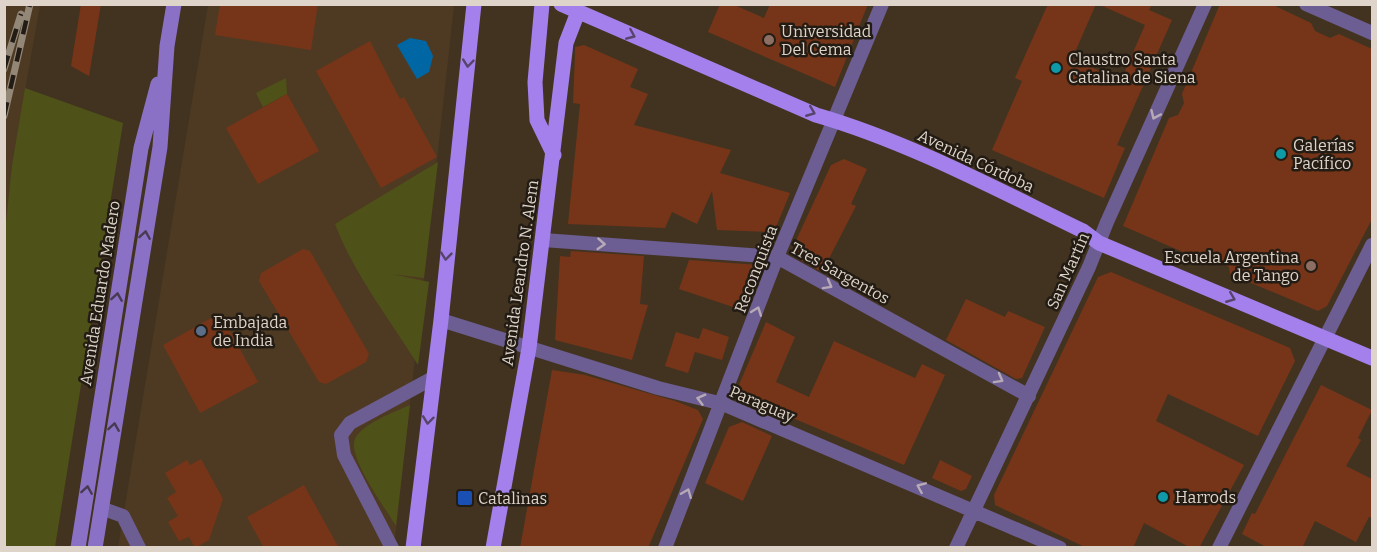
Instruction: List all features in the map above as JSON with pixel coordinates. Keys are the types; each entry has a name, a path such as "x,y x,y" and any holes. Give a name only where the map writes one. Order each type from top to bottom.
{"main road":[{"name":"Avenida Eduardo Madero","path":"78,548 141,148 167,46 174,4"},
{"path":"412,548 441,320 474,4"},
{"path":"542,4 535,82 537,120 554,155"},
{"name":"Avenida Córdoba","path":"561,4 580,8 816,115 852,124 966,174 1083,231 1100,243 1372,358"},
{"name":"Avenida Leandro N. Alem","path":"493,548 529,348 566,43 580,8"},
{"name":"Avenida Eduardo Madero","path":"95,548 160,147 167,46"}],"street":[{"name":"Reconquista","path":"665,548 723,404 777,257 882,4"},
{"name":"San Martín","path":"956,548 1100,243 1205,4"},
{"path":"1306,4 1372,33"},
{"name":"Tres Sargentos","path":"543,240 777,257 1029,396"},
{"path":"1219,548 1372,245"},
{"name":"Paraguay","path":"441,320 723,404 825,450 975,510 1060,548"},
{"path":"392,548 344,455 341,435 350,423 433,378"},
{"path":"101,508 123,516 139,548"}],"shaded area":[{"path":"5,5 40,5 12,165 5,242"},
{"path":"208,5 454,6 394,547 118,548"}],"green space":[{"path":"286,78 287,94 263,107 256,93"},
{"path":"25,88 123,123 55,547 5,547 4,242 12,165"},
{"path":"438,162 424,278 392,274 429,282 418,365 362,279 335,224"},
{"path":"410,405 396,526 362,470 354,447 355,439 364,429"}],"water":[{"path":"410,38 426,41 433,56 429,72 417,79 397,45"}],"building":[{"path":"81,4 101,4 89,76 71,66"},
{"path":"220,4 318,4 311,50 215,35"},
{"path":"720,4 732,4 764,18 770,4 868,4 835,87 708,32"},
{"path":"1048,4 1096,4 1072,59 1121,80 1145,25 1098,4 1152,4 1149,10 1172,20 1117,145 1125,148 1104,198 992,150 1022,81 1015,78"},
{"name":"Galerías Pacífico","path":"1220,4 1271,4 1311,23 1315,31 1330,38 1339,34 1372,49 1372,219 1327,306 1318,311 1230,274 1229,267 1214,260 1206,262 1123,226 1169,118 1178,115 1184,103 1182,94"},
{"path":"370,41 400,99 404,97 437,157 381,188 316,71"},
{"path":"584,45 638,69 630,87 648,94 634,125 731,150 720,173 790,193 774,232 717,230 712,191 697,224 672,212 665,228 568,224 580,104 573,103 575,47"},
{"path":"287,94 319,151 258,184 226,128"},
{"path":"844,159 867,169 851,204 856,206 822,272 797,258 793,247 831,165"},
{"path":"303,249 310,251 369,354 366,362 326,384 319,382 259,281 261,273"},
{"path":"571,251 644,256 640,304 648,305 632,360 555,340 560,256 570,257"},
{"path":"689,260 759,265 745,311 679,289"},
{"path":"1111,272 1290,348 1295,361 1258,436 1168,394 1156,421 1244,465 1199,548 1191,548 1144,523 1133,548 1087,548 995,505 994,495 1098,277"},
{"path":"966,299 1005,317 1008,311 1045,327 1022,378 1016,379 946,340"},
{"path":"220,313 258,382 200,413 163,345"},
{"path":"766,322 795,337 776,382 809,397 834,341 915,378 922,364 945,375 904,465 741,396 738,387"},
{"path":"703,328 729,337 722,360 695,352 688,373 665,366 676,332 699,339"},
{"path":"552,370 585,375 675,401 698,410 703,419 648,548 520,548"},
{"path":"1321,385 1372,410 1358,438 1361,440 1346,466 1372,479 1372,518 1369,517 1356,542 1315,521 1302,548 1268,548 1242,534 1252,513 1255,514"},
{"path":"742,422 772,436 743,501 705,483 729,427"},
{"path":"201,459 223,499 209,540 195,548 189,537 179,541 168,522 178,516 167,498 176,492 165,473 187,460 190,465"},
{"path":"940,460 972,476 966,489 961,491 932,478"},
{"path":"304,485 339,548 264,548 247,517"}],"railway":[{"path":"4,116 30,4"},
{"path":"4,69 21,14"}],"place":[{"name":"Universidad Del Cema","path":"769,40"},
{"name":"Claustro Santa Catalina de Siena","path":"1056,68"},
{"name":"Galerías Pacífico","path":"1281,154"},
{"name":"Escuela Argentina de Tango","path":"1311,266"},
{"name":"Embajada de India","path":"201,331"},
{"name":"Harrods","path":"1163,497"},
{"name":"Catalinas","path":"465,498"}]}
